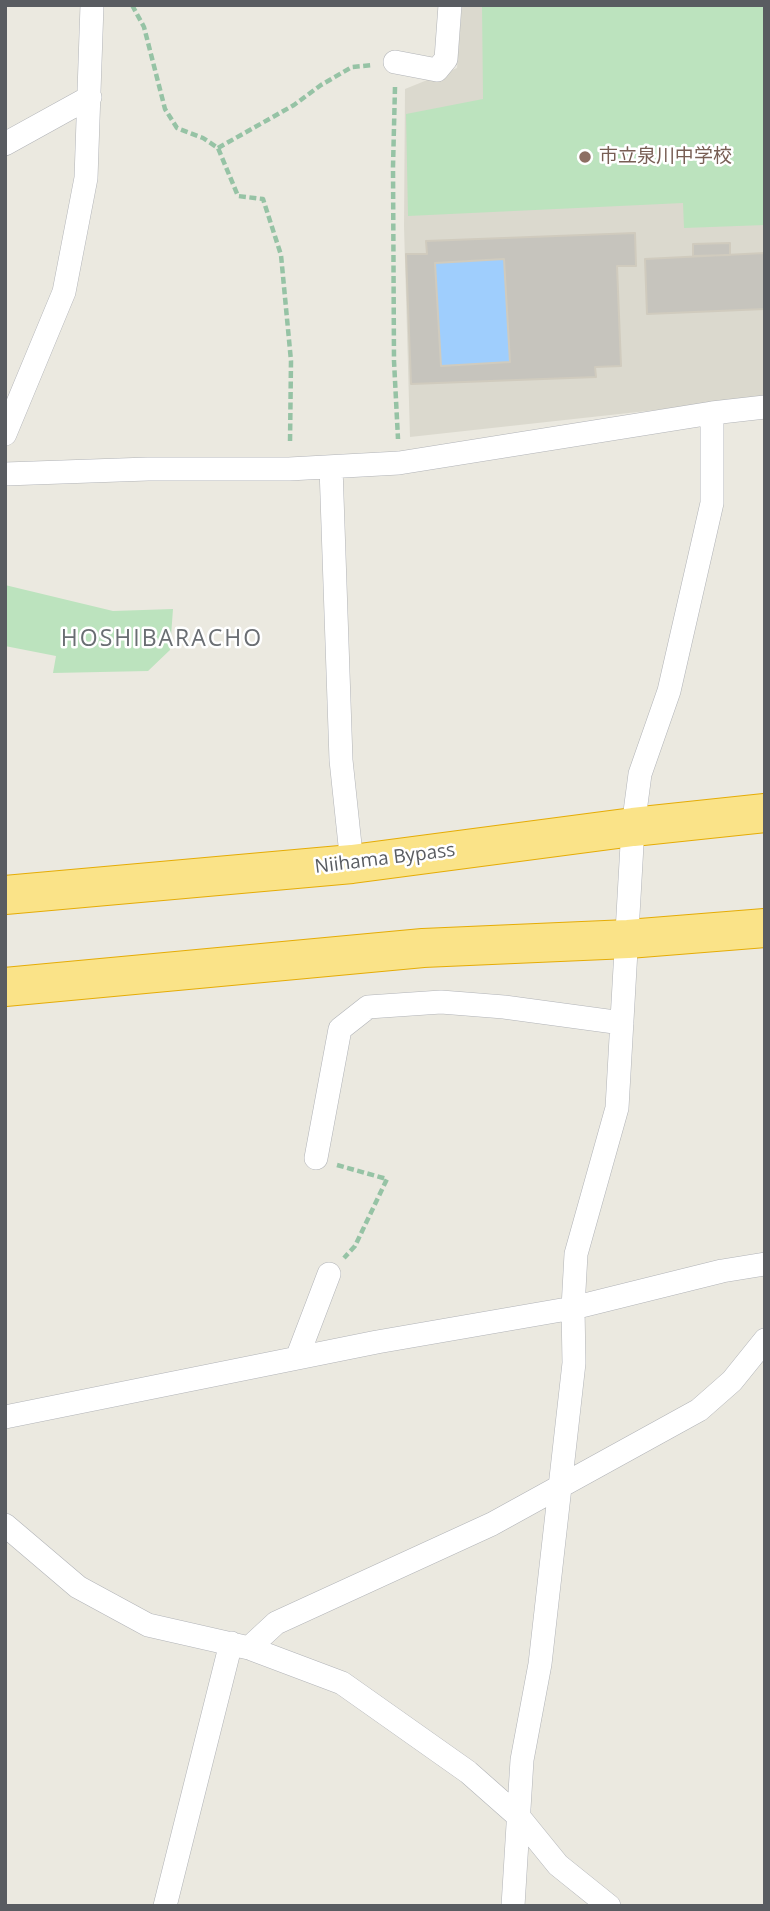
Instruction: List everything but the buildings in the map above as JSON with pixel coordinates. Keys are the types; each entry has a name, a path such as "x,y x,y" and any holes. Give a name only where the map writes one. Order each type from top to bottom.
{"highway":[{"name":"Niihama Bypass","path":"5,895 352,864 633,827 765,813"},
{"path":"5,987 423,948 628,939 765,928"}],"street":[{"path":"5,434 64,292 86,178 92,5"},
{"path":"395,62 436,70 446,59 450,5"},
{"path":"5,144 90,97"},
{"path":"5,474 148,468 289,469 399,463 765,407"},
{"path":"513,1906 522,1760 540,1664 574,1363 576,1254 617,1108 633,827 640,774 669,691 712,503 712,413"},
{"path":"331,467 341,760 352,864"},
{"path":"317,1158 340,1028 368,1007 441,1002 504,1007 622,1023"},
{"path":"5,1417 377,1342 573,1308 722,1271 765,1264"},
{"path":"298,1358 329,1274"},
{"path":"164,1906 239,1646 276,1623 492,1524 699,1410 732,1381 765,1340"},
{"path":"5,1525 78,1587 148,1625 239,1646 342,1683 468,1772 519,1817 558,1865 609,1906"}],"path":[{"path":"132,5 144,27 165,109 177,128 203,138 218,148 238,196 263,199 281,256 291,361 289,469"},
{"path":"218,148 294,105 352,67 395,62 394,360 399,463"},
{"path":"317,1158 387,1179 355,1246 329,1274"}],"shaded area":[{"name":"市立泉川中学校","path":"462,5 765,5 765,398 410,437 404,226 405,89 457,68"}],"green space":[{"path":"482,5 765,5 765,225 684,228 683,203 408,216 406,114 483,99"},
{"path":"5,585 113,611 173,609 170,650 148,671 53,673 56,656 5,646"}],"water":[{"path":"504,259 510,362 441,366 435,263"}],"place":[{"name":"市立泉川中学校","path":"585,157"}],"district":[{"name":"HOSHIBARACHO","path":"162,639"}]}
